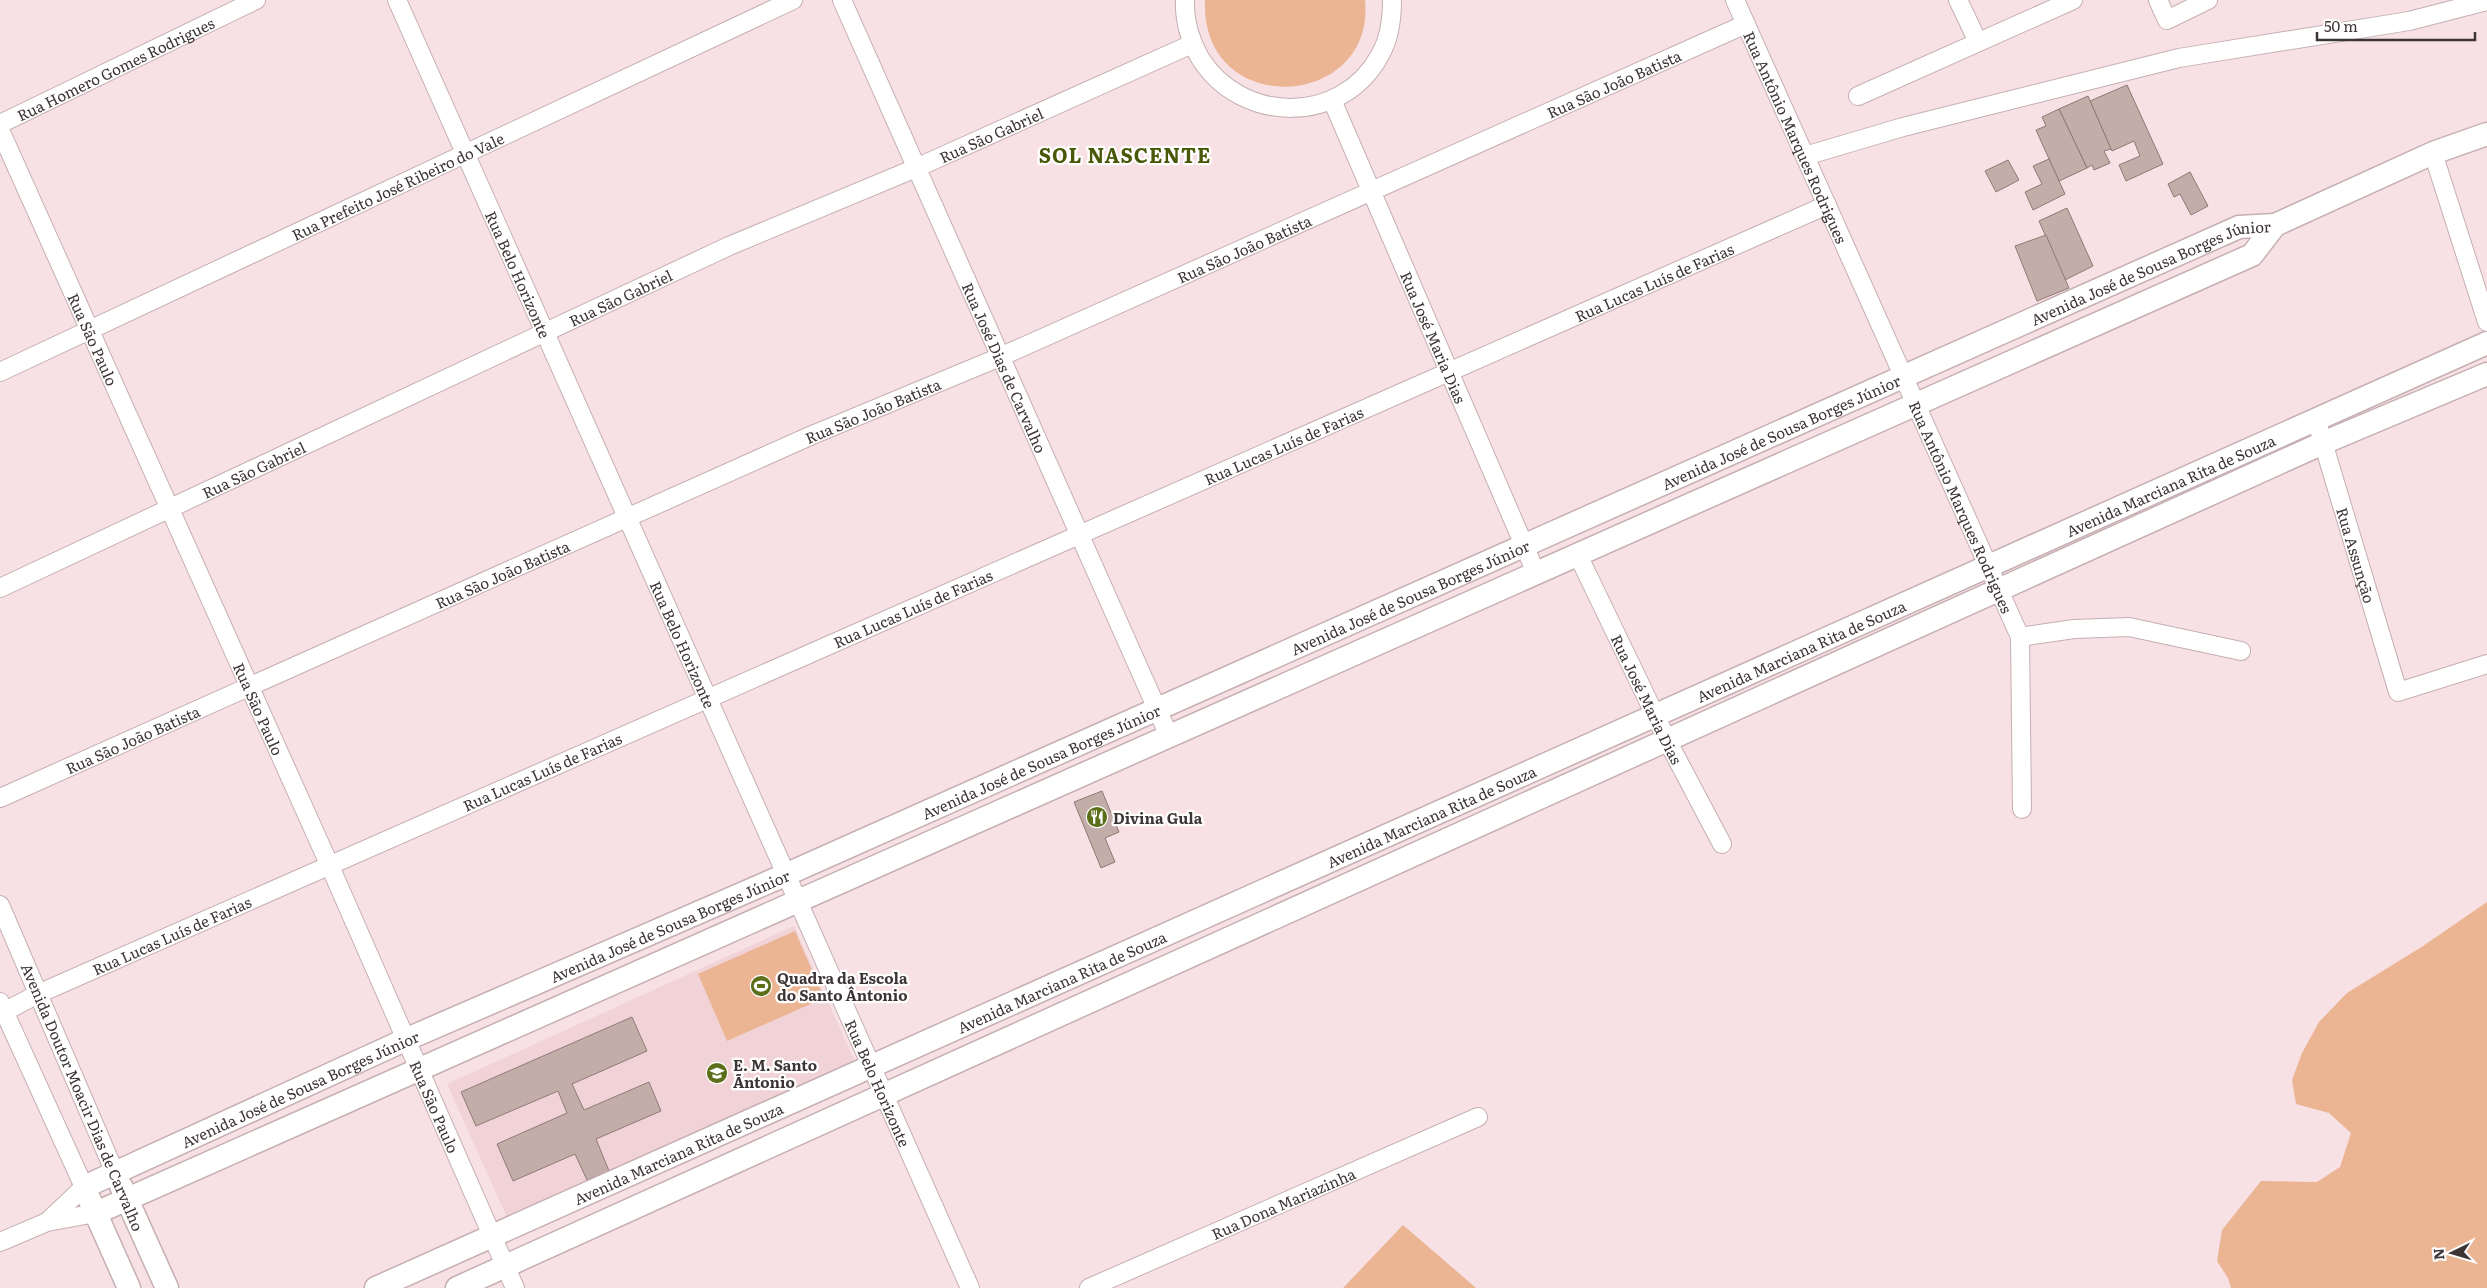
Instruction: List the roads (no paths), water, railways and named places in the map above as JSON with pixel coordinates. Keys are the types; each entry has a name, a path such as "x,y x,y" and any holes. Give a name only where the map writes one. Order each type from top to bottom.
{"street":[{"name":"Rua Homero Gomes Rodrigues","path":"0,124 256,0"},
{"name":"Rua Belo Horizonte","path":"397,0 970,1288"},
{"name":"Rua Prefeito José Ribeiro do Vale","path":"0,372 793,0"},
{"name":"Rua José Dias de Carvalho","path":"842,0 1170,736"},
{"path":"1185,0 1184,13 1192,44 1209,72 1235,94 1266,107 1300,109 1332,100 1360,81 1380,56 1392,24 1392,0"},
{"name":"Rua Antônio Marques Rodrigues","path":"1735,0 2020,637 2022,809"},
{"path":"1958,0 1978,42"},
{"path":"1858,96 2073,0"},
{"path":"2158,0 2167,20 2208,0"},
{"path":"1805,156 1903,127 2179,58 2408,21 2487,1"},
{"name":"Rua São João Batista","path":"0,798 810,436 1000,357 1746,24"},
{"name":"Rua São Gabriel","path":"0,588 729,246 916,168 1192,44"},
{"name":"Rua José Maria Dias","path":"1332,100 1536,573"},
{"name":"Rua São Paulo","path":"0,130 329,864 515,1288"},
{"path":"2275,225 2433,153 2487,134"},
{"path":"2433,153 2487,322"},
{"name":"Rua Lucas Luís de Farias","path":"2,1009 706,697 1080,536 1450,373 1827,205"},
{"name":"Avenida José de Sousa Borges Júnior","path":"84,1187 405,1040 785,875 2238,227 2275,225"},
{"name":"Avenida José de Sousa Borges Júnior","path":"96,1212 2252,255 2275,225"},
{"name":"Avenida Marciana Rita de Souza","path":"376,1288 2487,343"},
{"name":"Avenida Marciana Rita de Souza","path":"457,1288 2323,443 2487,374"},
{"name":"Rua Assunção","path":"2316,419 2398,692 2487,664"},
{"name":"Rua José Maria Dias","path":"1577,553 1667,740 1722,844"},
{"path":"2020,637 2074,629 2129,627 2241,651"},
{"name":"Avenida Doutor Moacir Dias de Carvalho","path":"0,905 126,1199 167,1288"},
{"path":"2,1009 129,1288"},
{"name":"Rua Dona Mariazinha","path":"1089,1288 1478,1117"},
{"path":"748,1122 762,1150"},
{"path":"47,1222 84,1187"},
{"path":"0,1242 47,1222 96,1212"}],"place":[{"name":"Divina Gula","path":"1097,817"},
{"name":"Quadra da Escola do Santo Ântonio","path":"761,986"},
{"name":"E. M. Santo Ãntonio","path":"717,1073"}],"district":[{"name":"SOL NASCENTE","path":"1125,154"}]}
